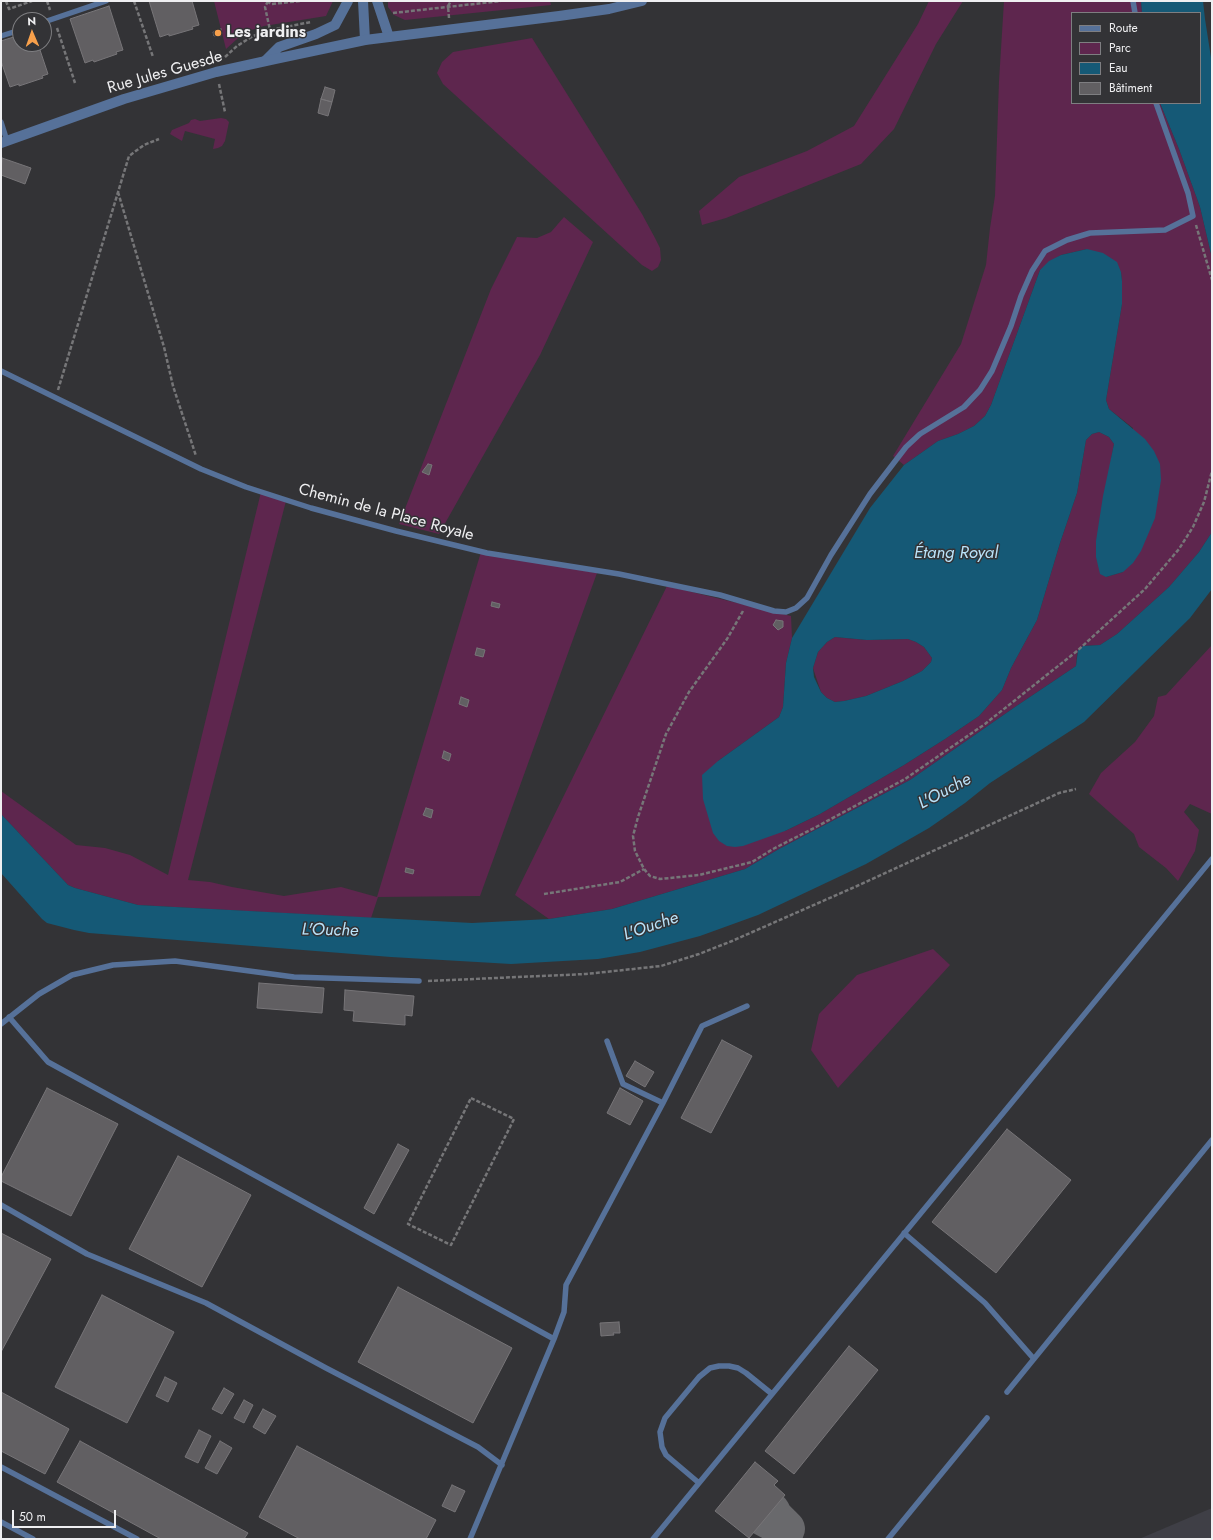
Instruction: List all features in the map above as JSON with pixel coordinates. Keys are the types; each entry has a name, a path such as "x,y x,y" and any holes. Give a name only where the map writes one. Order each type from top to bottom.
{"street":[{"path":"265,61 279,47 316,34 335,25 348,1"},
{"path":"363,1 365,40"},
{"path":"377,1 389,37"},
{"name":"Rue Jules Guesde","path":"4,142 124,99 216,72 265,61 365,40 609,9 642,1"}],"lane":[{"path":"53,18 106,1"},
{"path":"1133,1 1135,12"},
{"path":"1,36 12,33"},
{"path":"1156,104 1188,193 1193,216"},
{"path":"1,122 4,142"},
{"name":"Chemin de la Place Royale","path":"1,371 201,469 246,487 311,508 411,535 487,553 619,574 720,595 774,611 786,612 796,608 807,598 831,555 870,494 906,447 920,434 964,407 980,390 992,371 1012,326 1021,296 1032,271 1045,251 1067,240 1090,233 1165,230 1193,216"},
{"path":"653,1539 1212,859"},
{"path":"1,1024 39,994 72,975 113,965 175,961 294,977 420,981"},
{"path":"470,1539 554,1339 564,1312 566,1285 663,1103 702,1026 747,1006"},
{"path":"9,1017 48,1062 554,1339"},
{"path":"607,1041 622,1084 663,1103"},
{"path":"1007,1392 1212,1140"},
{"path":"1,1206 87,1254 206,1303 478,1448 502,1465"},
{"path":"904,1233 985,1303 1034,1359"},
{"path":"699,1483 666,1455 662,1447 660,1432 662,1425 670,1412 699,1377 710,1368 719,1366 738,1368 772,1394"},
{"path":"888,1539 987,1418"},
{"path":"1,1467 137,1539"},
{"path":"1,1522 33,1539"}],"path":[{"path":"6,1 9,9 32,1"},
{"path":"47,1 75,83"},
{"path":"134,1 153,57"},
{"path":"270,30 265,7 267,1 271,4 302,1"},
{"path":"451,1 448,6 501,1"},
{"path":"225,112 214,61 224,58 237,46 253,36 270,30 313,22"},
{"path":"55,398 129,156 144,145 160,139"},
{"path":"118,192 164,347 173,386 201,469"},
{"path":"1193,216 1212,280"},
{"path":"745,603 742,614 727,639 689,692 666,734 638,817 634,836 635,851 644,869 650,876 666,879 699,875 752,862 773,849 905,778 985,724 1077,651 1150,584 1179,549 1193,527 1204,502 1212,471"},
{"path":"420,981 586,974 661,966 712,949 857,886 1059,793 1076,789"},
{"path":"544,894 620,882 644,869"},
{"path":"471,1098 514,1119 483,1181 451,1245 408,1224 471,1098"}],"shaded area":[{"path":"1212,1508 1212,1539 1139,1539"}],"green space":[{"path":"214,1 333,1 326,16 264,26 251,30 237,39 226,49"},
{"path":"388,1 550,1 551,5 405,20 394,15 388,7"},
{"path":"929,1 963,1 936,44 894,129 861,164 726,218 702,225 699,211 739,177 807,151 854,126 918,24"},
{"path":"1004,1 1141,1 1142,12 1071,12 1071,104 1160,104 1179,149 1200,207 1212,258 1212,532 1199,552 1169,587 1117,634 1100,645 1083,646 1077,654 1076,666 910,780 779,849 745,869 612,909 549,919 515,895 667,586 791,616 792,638 786,663 783,707 779,717 718,761 785,831 820,814 904,765 945,739 979,716 1002,690 1011,668 1037,620 1077,493 1086,440 1092,434 1099,432 1109,437 1114,444 1111,460 1106,577 1123,572 1133,428 1109,409 1106,400 1122,304 1121,272 1087,249 1061,255 1040,270 991,405 985,416 974,426 958,434 938,441 904,465 893,456 961,344 986,265 995,196 999,81"},
{"path":"532,38 642,214 655,238 660,248 661,260 658,267 652,271 642,265 443,84 437,73 442,62 453,52"},
{"path":"221,118 226,119 229,122 225,141 222,146 218,148 213,149 215,139 185,131 182,141 170,134 172,130 189,123 191,120 195,119 200,121"},
{"path":"564,217 593,242 540,355 439,534 399,524 491,289 517,237 537,238 551,232"},
{"path":"261,492 286,501 188,880 210,882 284,896 341,887 377,897 481,552 597,573 480,896 378,897 371,918 138,905 68,885 1,814 1,791 76,845 105,848 130,855 168,875"},
{"path":"835,637 867,640 908,639 924,647 932,658 931,662 922,671 903,681 866,696 835,702 827,698 821,692 813,668 818,652 827,642"},
{"path":"1212,645 1212,814 1190,804 1184,812 1199,830 1195,851 1178,881 1166,868 1139,847 1134,834 1089,794 1101,773 1135,742 1154,716 1158,697 1166,695"},
{"path":"933,949 950,965 838,1088 811,1050 819,1014 857,975"}],"water":[{"path":"1141,1 1203,1 1212,64 1212,258 1200,207 1179,149 1160,104 1201,104 1201,12 1142,12"},
{"name":"Étang Royal","path":"1087,249 1103,253 1117,262 1121,272 1122,304 1106,400 1109,409 1145,439 1154,451 1160,464 1161,480 1155,518 1141,551 1133,563 1123,572 1106,577 1100,574 1096,557 1096,541 1103,496 1114,444 1109,437 1099,432 1092,434 1086,440 1077,493 1037,620 1011,668 1002,690 979,716 904,765 820,814 785,831 743,846 727,846 719,841 713,833 703,799 702,775 718,761 779,717 783,707 786,663 792,638 870,508 904,465 938,441 958,434 974,426 985,416 991,405 1040,270 1049,261 1061,255","holes":["835,637 867,640 908,639 924,647 932,658 931,662 922,671 903,681 866,696 835,702 827,698 821,692 814,677 813,668 818,652 827,642"]},
{"name":"L'Ouche","path":"1212,532 1212,589 1190,618 1084,722 990,783 965,803 929,828 866,864 758,915 700,936 640,952 598,959 511,964 391,957 89,933 47,923 1,873 1,814 68,885 138,905 472,923 549,919 612,909 745,869 779,849 910,780 1076,666 1078,650 1083,646 1100,645 1117,634 1169,587 1199,552"}],"building":[{"path":"149,1 192,1 199,25 192,27 193,29 160,37"},
{"path":"109,6 123,50 116,52 117,54 94,62 93,60 85,63 70,19"},
{"name":"Les jardins","path":"221,29 222,34 214,36 213,32"},
{"path":"12,38 12,52 41,52 48,74 42,76 43,78 19,86 19,84 10,87 1,61 1,41"},
{"path":"325,87 335,90 332,102 321,99"},
{"path":"321,99 332,102 328,116 318,113"},
{"path":"2,158 31,168 25,184 1,175"},
{"path":"428,464 432,465 429,475 422,472"},
{"path":"492,602 500,604 499,608 491,606"},
{"path":"776,620 783,621 783,627 778,630 773,625"},
{"path":"477,648 485,650 483,657 475,655"},
{"path":"461,697 469,700 467,707 459,704"},
{"path":"444,751 451,754 449,761 442,758"},
{"path":"426,808 433,810 431,818 423,815"},
{"path":"406,868 414,870 413,874 405,872"},
{"path":"259,983 324,988 322,1013 257,1008"},
{"path":"345,990 414,996 412,1016 405,1015 405,1025 353,1021 354,1011 344,1010"},
{"path":"722,1040 752,1056 711,1133 681,1118"},
{"path":"635,1061 654,1072 645,1087 626,1076"},
{"path":"47,1088 118,1124 71,1216 1,1181 1,1177"},
{"path":"620,1088 643,1101 630,1125 607,1113"},
{"path":"1007,1129 1071,1180 996,1273 932,1222"},
{"path":"398,1144 409,1150 374,1214 364,1208"},
{"path":"178,1156 251,1195 202,1287 129,1249"},
{"path":"1,1233 51,1259 1,1352"},
{"path":"398,1287 512,1348 473,1423 358,1362"},
{"path":"102,1295 174,1332 127,1423 55,1387"},
{"path":"619,1322 620,1333 601,1336 600,1323"},
{"path":"849,1346 878,1370 794,1474 765,1451"},
{"path":"165,1377 177,1383 168,1402 156,1396"},
{"path":"224,1388 234,1394 222,1414 212,1409"},
{"path":"1,1392 69,1429 45,1474 1,1451"},
{"path":"244,1400 253,1405 244,1423 234,1418"},
{"path":"263,1409 276,1416 265,1434 253,1427"},
{"path":"199,1430 211,1436 198,1463 185,1457"},
{"path":"80,1441 248,1533 244,1539 161,1539 57,1482"},
{"path":"220,1441 232,1448 217,1474 205,1468"},
{"path":"297,1446 436,1520 426,1539 300,1539 259,1517"},
{"path":"755,1462 778,1481 774,1485 785,1495 749,1538 715,1511"},
{"path":"452,1485 465,1491 455,1512 442,1506"}],"taxiway":[{"path":"765,1518 786,1529 774,1517 771,1511"}],"place":[{"name":"Les jardins","path":"218,33"}]}
